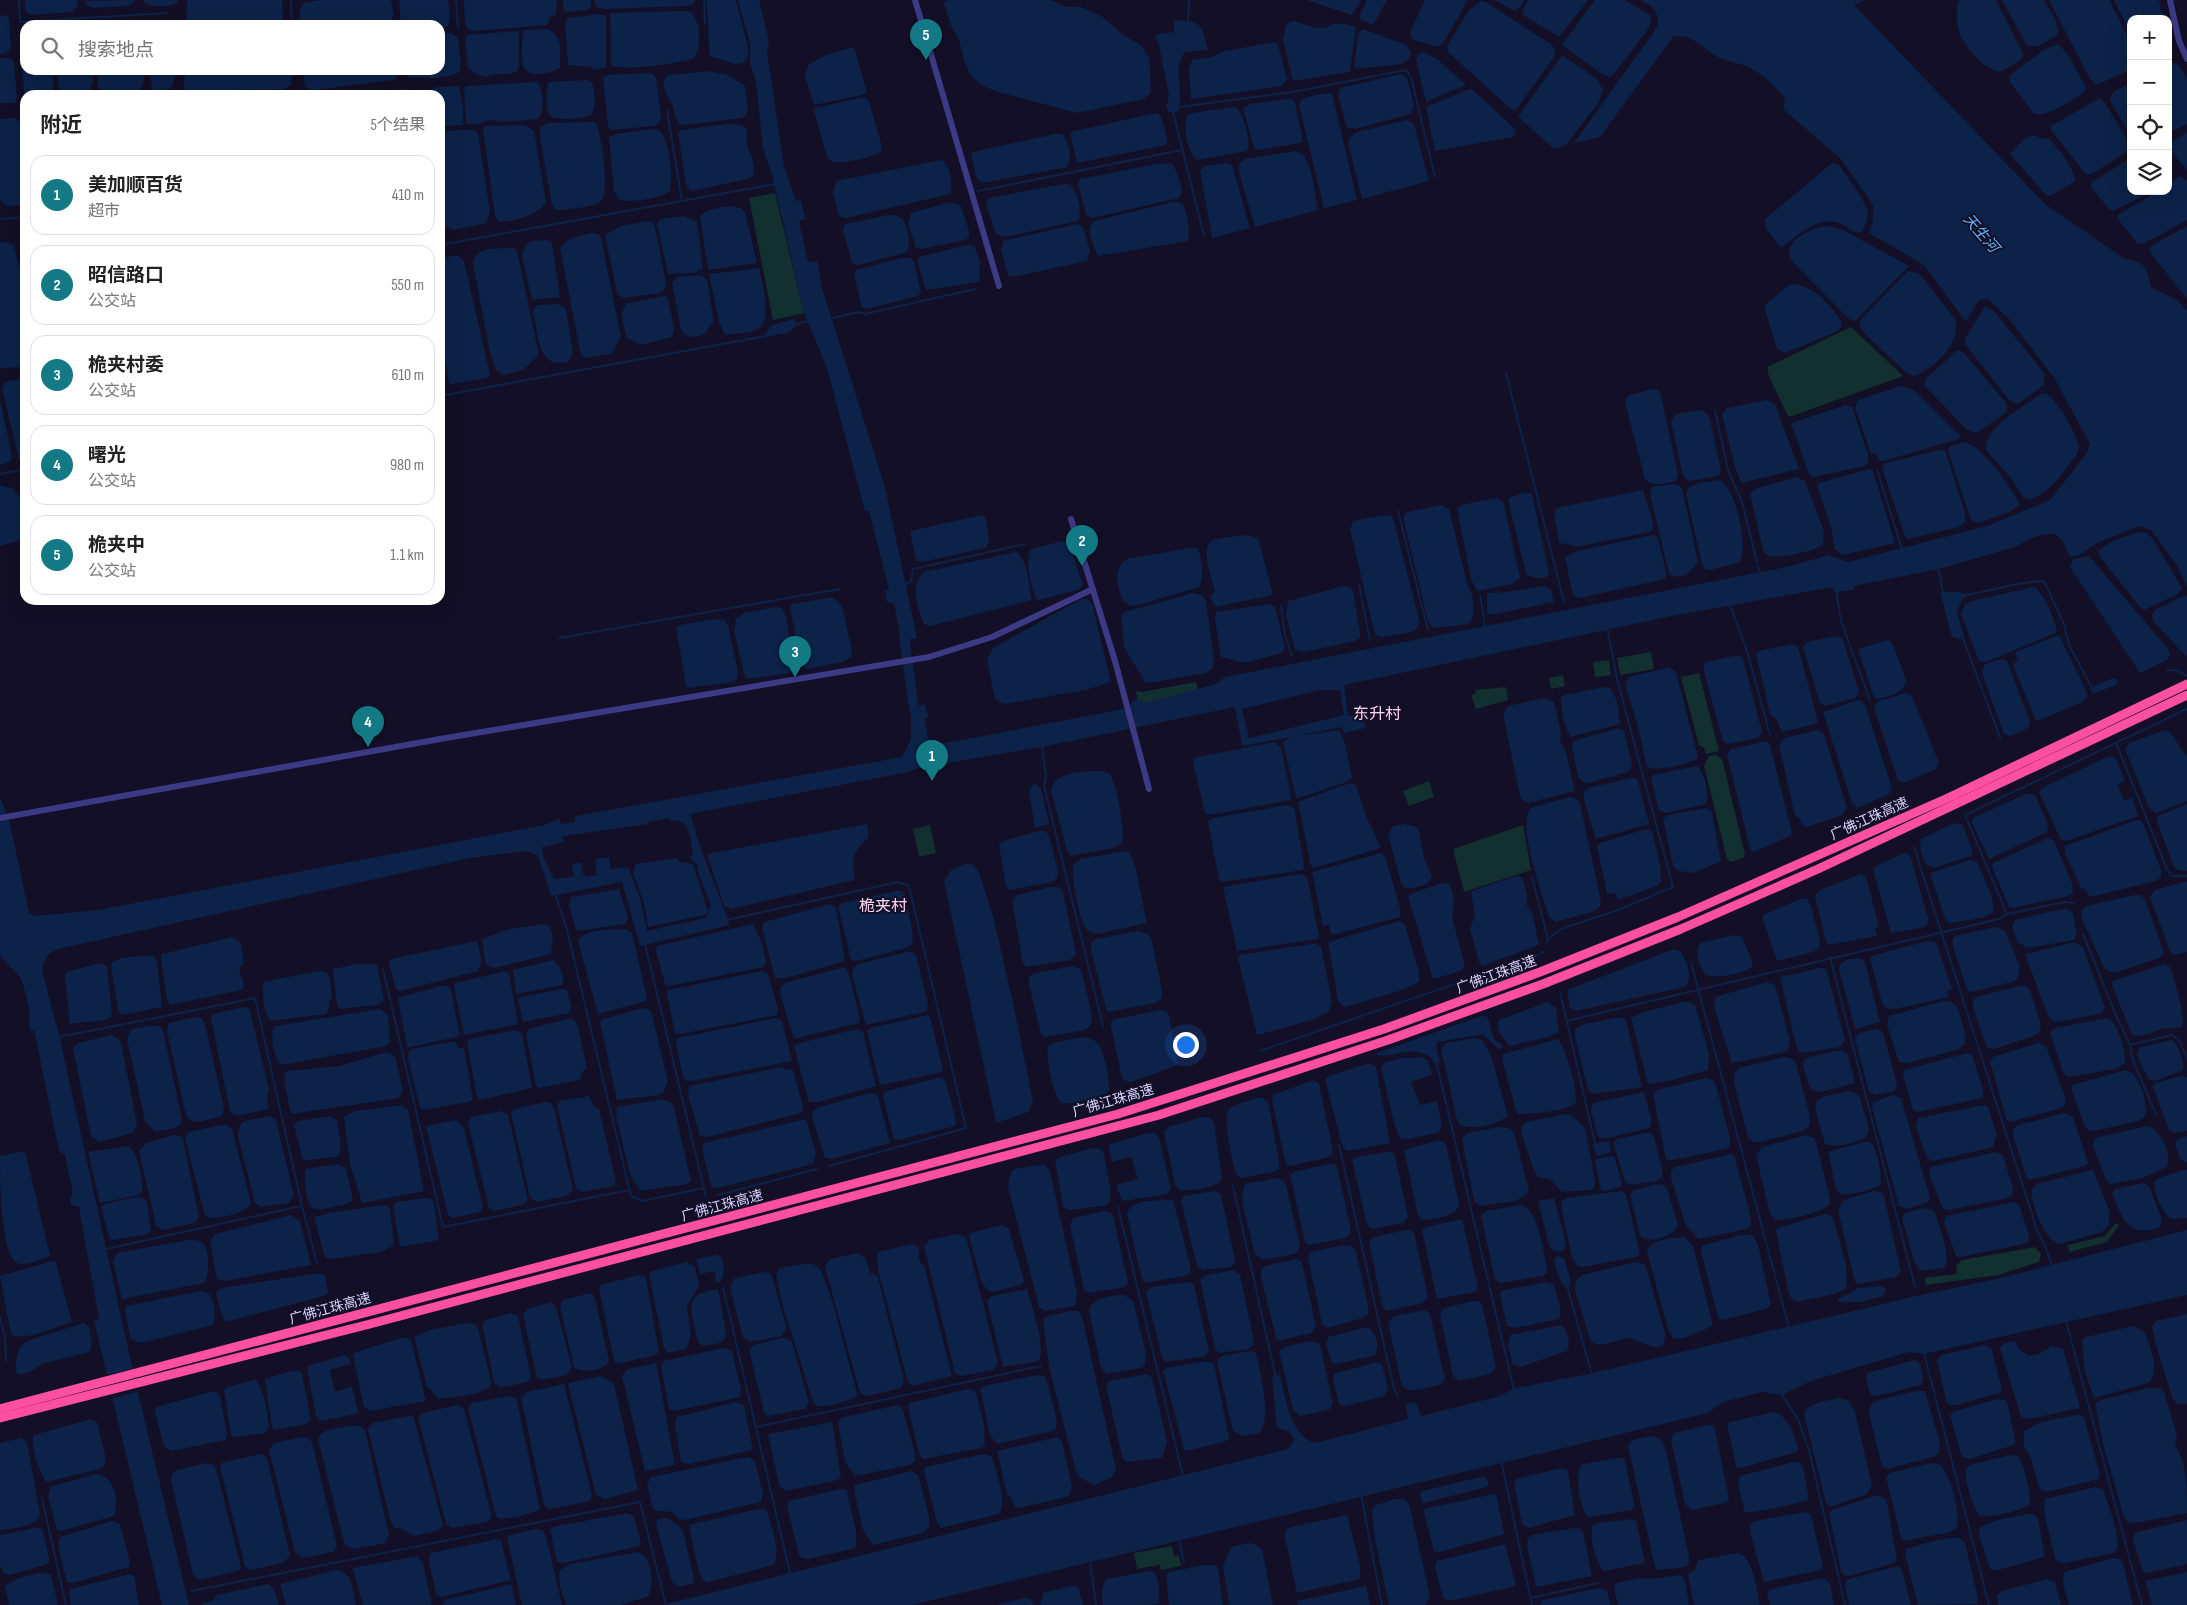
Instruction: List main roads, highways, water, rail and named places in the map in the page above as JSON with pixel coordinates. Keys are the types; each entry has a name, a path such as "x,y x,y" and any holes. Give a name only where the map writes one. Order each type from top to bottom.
{"highway":[{"name":"广佛江珠高速","path":"164,1371 370,1324 1159,1115 1388,1040 1543,984 1681,929 1818,869 2180,695 2187,684"},
{"name":"广佛江珠高速","path":"0,1409 86,1391 164,1371 1090,1122 1384,1030 1540,972 1687,914 2180,695"},
{"name":"广佛江珠高速","path":"0,1418 86,1391"}],"water":[{"path":"25,0 77,0 77,7 72,12 30,15 26,11"},
{"path":"135,0 131,5 126,6 95,8 88,6 84,1"},
{"path":"143,0 178,0 177,3 170,5 153,6 146,4"},
{"path":"187,0 282,0 283,20 187,20"},
{"path":"321,0 391,0 394,15 392,20 300,20 300,10 303,3"},
{"path":"399,0 448,0 450,18 448,26 445,27 445,20 401,20"},
{"path":"464,0 557,0 556,14 551,17 547,25 473,31 465,25"},
{"path":"563,0 591,0 591,6 587,10 566,12 563,9"},
{"path":"594,0 695,0 693,4 688,6 604,9 596,7"},
{"path":"706,0 736,0 749,51 743,63 735,64 710,56"},
{"path":"738,0 759,0 769,41 767,52 784,166 796,201 801,200 805,219 799,221 808,262 817,261 822,288 885,487 917,638 901,641 894,603 887,602 885,591 889,589 869,511 865,511 827,368 804,313 772,175 763,148 756,82 750,63 750,43"},
{"path":"948,0 1050,0 1067,7 1081,7 1103,17 1123,35 1142,46 1149,57 1151,92 1144,99 1077,113 998,92 983,86 971,76 965,63 959,40 951,26 944,3"},
{"path":"1307,0 1361,0 1352,15"},
{"path":"1367,0 1387,0 1373,25 1360,19"},
{"path":"1425,0 1468,0 1443,43 1438,47 1414,40 1411,37 1410,32"},
{"path":"1494,0 1524,0 1515,11"},
{"path":"1528,0 1588,0 1559,37 1523,15 1523,9"},
{"path":"1595,0 1625,0 1651,16 1649,28 1610,77 1602,74 1562,45"},
{"name":"天生河","path":"1640,0 1865,0 1854,5 2045,204 2125,259 2141,264 2147,270 2151,287 2177,300 2187,311 2187,587 2178,567 2151,530 2139,526 2095,544 2082,554 2070,557 2062,540 2054,534 2044,535 2018,546 1943,568 1854,586 1854,590 1834,592 1833,587 1672,616 1344,685 1348,716 1357,715 1364,721 1366,728 1344,733 1342,727 1297,736 1339,730 1345,743 1352,778 1344,783 1298,798 1296,798 1283,742 1291,737 1242,746 1235,707 1047,746 919,768 908,772 690,814 730,925 640,946 622,882 551,896 538,856 527,851 470,858 54,951 47,957 42,970 60,1039 135,1380 189,1605 162,1605 94,1321 99,1319 79,1207 71,1205 70,1199 73,1193 65,1155 59,1151 34,1030 30,1031 29,1007 23,984 20,977 0,956 0,797 9,819 29,913 35,916 98,910 544,825 559,819 561,824 575,822 575,816 902,757 911,739 911,708 925,704 928,717 925,719 928,738 935,745 1124,709 1130,706 1135,699 1146,703 1216,684 1225,677 1791,566 1828,555 1848,562 1987,526 2050,500 2087,453 2090,444 2055,379 2009,319 1988,299 1979,300 1966,322 1924,265 1869,233 1873,220 1873,205 1841,159 1783,109 1785,98 1761,75 1743,65 1714,55 1692,39 1680,36 1673,37 1600,137 1574,143 1658,26 1656,13 1645,2","holes":["1321,690 1340,690 1344,715 1249,738 1242,709","669,818 670,821 682,823 689,831 693,855 690,856 690,859 697,864 699,875 711,905 706,918 647,931 640,898 628,867 610,869 609,857 595,859 597,875 588,877 583,874 581,862 572,864 574,877 554,879 543,856 542,847 564,842 563,836 649,824 648,822"]},
{"path":"1959,0 1996,0 2023,53 2022,59 2000,72 1987,67 1981,62 1961,37 1957,24"},
{"path":"2002,0 2044,0 2056,22 2057,35 2039,46 2027,46"},
{"path":"2049,0 2109,0 2127,35 2127,72 2096,85 2089,77"},
{"path":"2114,0 2159,0 2162,15 2127,15 2127,26"},
{"path":"1481,1 1486,2 1552,45 1555,50 1554,57 1516,110 1511,109 1448,52 1448,45 1469,10"},
{"path":"691,12 697,22 699,43 693,59 664,65 627,68 611,65 610,13"},
{"path":"600,14 606,16 606,67 597,70 589,67 568,65 565,24 567,18"},
{"path":"0,15 7,16 9,19 11,48 5,54 0,54"},
{"path":"1174,20 1196,23 1202,29 1208,50 1185,52 1179,66 1180,105 1178,112 1169,112 1166,107 1169,96 1159,45 1155,38 1158,34 1174,32"},
{"path":"1293,21 1317,28 1326,28 1332,24 1346,24 1356,27 1350,72 1293,81 1283,39 1286,25"},
{"path":"547,29 559,40 560,67 550,72 531,73 523,65 523,30"},
{"path":"1363,29 1406,45 1411,52 1409,59 1402,64 1356,69 1354,66 1358,34"},
{"path":"517,31 519,34 519,67 516,72 486,77 476,74 468,68 465,42 467,35"},
{"path":"445,33 452,33 458,38 460,71 443,77 409,77 408,75 445,75"},
{"path":"1275,42 1278,45 1287,79 1282,86 1191,99 1189,69 1192,60 1211,57 1225,51"},
{"path":"2058,44 2066,52 2085,85 2085,91 2054,110 2034,114 2010,82 2009,76 2045,49"},
{"path":"854,47 867,92 862,95 814,105 805,77 808,65 826,55"},
{"path":"1423,52 1437,59 1466,85 1426,102 1416,60 1418,54"},
{"path":"1562,55 1597,79 1603,90 1598,103 1566,145 1554,149 1518,117"},
{"path":"0,58 11,58 14,63 17,98 15,103 0,103"},
{"path":"2177,63 2187,79 2187,124 2172,131 2172,105 2172,64"},
{"path":"708,71 727,75 745,86 748,108 746,115 742,118 685,125 679,124 664,89 664,81 669,75"},
{"path":"653,74 656,78 661,115 659,123 654,126 611,130 608,126 603,78 607,75"},
{"path":"1401,74 1407,78 1414,105 1411,114 1355,129 1347,127 1338,96 1340,88"},
{"path":"23,75 53,75 53,90 24,90"},
{"path":"57,75 92,75 93,80 88,90 61,90 58,85"},
{"path":"97,75 144,75 141,88 138,90 102,90 98,88"},
{"path":"150,75 176,75 172,87 166,90 152,90"},
{"path":"185,75 292,75 291,85 284,89 186,90 184,87"},
{"path":"304,75 397,75 393,80 314,90 305,87"},
{"path":"587,80 592,83 594,91 595,103 592,114 571,119 553,118 550,116 546,99 549,82"},
{"path":"537,82 543,100 542,111 538,119 504,122 489,120 479,124 468,124 466,122 464,91 466,86"},
{"path":"2127,85 2127,129 2110,101 2110,97 2115,91"},
{"path":"459,86 463,106 463,125 445,126 445,90 431,90 437,87"},
{"path":"1469,89 1473,90 1515,129 1516,134 1513,137 1435,151 1426,107"},
{"path":"1332,93 1357,200 1324,208 1299,105 1302,99"},
{"path":"866,98 869,102 881,143 881,151 872,156 857,160 832,162 827,157 814,111 815,108"},
{"path":"2100,98 2117,122 2126,139 2127,152 2092,174 2086,174 2051,130 2051,126"},
{"path":"1292,99 1295,103 1303,141 1259,150 1254,148 1244,108 1250,104"},
{"path":"1231,107 1237,108 1245,123 1249,142 1247,151 1197,160 1193,156 1186,138 1185,125 1188,114"},
{"path":"1156,113 1161,116 1167,138 1166,145 1077,163 1070,132"},
{"path":"15,118 20,123 20,205 7,206 0,200 0,119"},
{"path":"1407,120 1414,124 1429,181 1362,199 1348,143 1350,138 1357,132"},
{"path":"595,122 602,149 605,175 604,195 601,201 593,205 556,210 552,205 540,139 540,127 548,123"},
{"path":"727,124 741,125 746,129 747,145 754,164 753,176 748,179 691,191 686,185 678,132"},
{"path":"525,125 534,131 546,202 532,214 511,221 499,222 495,216 483,129 485,126"},
{"path":"651,129 659,130 666,142 671,168 670,191 661,196 646,199 620,200 614,191 609,137 616,134"},
{"path":"473,130 478,133 490,212 486,223 454,230 445,226 445,132"},
{"path":"2187,132 2187,170 2172,153 2172,142"},
{"path":"1062,134 1068,145 1070,159 1067,167 984,183 977,179 971,157 973,152"},
{"path":"2033,135 2044,139 2049,138 2065,158 2074,175 2075,181 2051,196 2046,195 2010,154 2024,139"},
{"path":"1296,151 1306,159 1309,167 1318,210 1255,227 1239,173 1239,164 1245,159"},
{"path":"941,160 947,166 950,175 952,185 950,194 846,218 839,216 833,193 836,181"},
{"path":"2127,160 2127,195 2145,195 2113,211 2110,210 2091,187 2092,182"},
{"path":"1172,163 1178,175 1182,191 1179,198 1092,218 1086,215 1078,184 1080,179 1157,164"},
{"path":"1226,163 1232,165 1250,228 1212,238 1200,171 1204,166"},
{"path":"1832,163 1839,165 1867,209 1866,224 1861,233 1854,232 1836,222 1821,222 1807,229 1781,248 1765,227 1765,219"},
{"path":"2180,176 2187,181 2187,220 2143,244 2137,243 2117,218 2118,215 2151,195 2172,195 2172,182"},
{"path":"1068,183 1074,190 1078,200 1080,212 1078,221 1005,237 996,234 986,204 989,198"},
{"path":"950,202 961,206 969,237 965,240 922,249 916,248 908,223 911,213"},
{"path":"1179,202 1184,207 1189,228 1188,241 1098,256 1090,233 1091,225 1094,221"},
{"path":"730,206 741,208 745,212 757,263 708,270 700,216 710,210"},
{"path":"889,215 900,217 907,229 909,239 907,252 859,265 852,263 843,230 845,224"},
{"path":"684,216 697,222 703,269 694,273 668,274 657,224 661,219"},
{"path":"647,221 653,223 655,227 666,282 665,289 660,293 623,298 617,293 605,235 621,226"},
{"path":"1078,224 1083,227 1090,251 1087,261 1012,277 1008,275 1001,250 1003,241"},
{"path":"1826,226 1843,230 1909,266 1855,321 1849,319 1791,260 1789,253 1794,241 1806,233"},
{"path":"2187,226 2187,299 2149,251 2151,246"},
{"path":"592,233 598,234 601,238 621,337 611,354 584,358 581,355 560,248 570,239"},
{"path":"547,240 552,243 560,297 532,300 522,256 525,246 531,241"},
{"path":"0,243 12,244 20,270 20,367 0,368"},
{"path":"968,245 974,246 980,261 979,282 926,290 918,264 919,257"},
{"path":"513,248 517,250 539,355 523,370 503,375 496,370 490,352 473,264 478,254 488,249"},
{"path":"458,256 464,261 490,375 487,378 449,383 445,362 445,257"},
{"path":"902,258 910,258 914,262 921,292 918,296 867,309 862,307 854,275 856,270"},
{"path":"759,268 766,311 761,326 749,332 725,335 719,322 709,274"},
{"path":"1908,271 1918,273 1922,277 1955,319 1956,328 1955,337 1945,353 1931,367 1915,376 1907,373 1862,331 1859,324 1862,318"},
{"path":"701,275 707,280 714,323 710,325 705,334 692,337 686,335 681,330 672,283 677,277"},
{"path":"1796,284 1820,296 1835,312 1842,326 1838,331 1785,353 1777,349 1764,306 1789,285"},
{"path":"665,296 668,299 674,328 672,337 641,345 627,338 622,315 627,303"},
{"path":"559,304 566,309 573,353 568,362 558,363 551,361 545,356 541,348 533,312 538,305"},
{"path":"1985,306 1994,311 2044,373 2044,385 2018,404 2010,401 1965,344 1966,337"},
{"path":"794,319 797,326 788,333 766,337 765,334 772,325"},
{"path":"1957,350 1963,352 2007,404 2007,412 1974,433 1966,429 1924,385 1926,379"},
{"path":"20,379 20,459 2,389 5,382"},
{"path":"1901,386 1914,390 1960,436 1959,439 1883,461 1879,461 1876,453 1871,454 1855,408 1858,400"},
{"path":"1657,389 1660,392 1678,474 1676,481 1659,484 1648,482 1645,479 1625,402 1629,395"},
{"path":"2045,393 2050,396 2066,418 2079,448 2077,454 2056,481 2037,497 2029,500 2023,497 2011,478 1986,450 1987,442 1991,434 2006,418"},
{"path":"0,399 12,456 11,461 0,465"},
{"path":"1767,400 1775,404 1799,469 1741,483 1734,464 1722,414 1727,408"},
{"path":"1846,405 1852,407 1868,455 1868,463 1864,466 1813,477 1809,474 1791,423"},
{"path":"1701,410 1709,415 1721,471 1718,476 1689,481 1683,476 1671,421 1676,414"},
{"path":"1964,442 1971,445 1987,459 2010,488 2020,504 2010,512 1978,523 1971,520 1948,451 1950,446"},
{"path":"1943,450 1946,453 1965,513 1965,522 1959,527 1907,539 1883,471 1883,466 1886,463"},
{"path":"1869,469 1873,471 1895,543 1843,555 1834,549 1832,530 1817,486 1819,483"},
{"path":"1797,477 1805,481 1824,531 1823,544 1797,554 1769,556 1763,550 1750,494 1757,488"},
{"path":"1719,480 1725,484 1731,493 1735,505 1742,533 1742,557 1738,563 1710,570 1705,569 1702,564 1686,494 1695,484"},
{"path":"1676,484 1682,488 1698,562 1687,575 1677,577 1671,575 1668,570 1650,494 1654,486"},
{"path":"0,486 12,488 19,495 20,540 0,546"},
{"path":"1643,490 1653,522 1650,532 1576,547 1565,543 1560,545 1554,516 1556,508"},
{"path":"1525,492 1532,494 1549,572 1547,577 1535,578 1526,573 1509,504 1509,498"},
{"path":"1497,498 1504,504 1520,578 1512,584 1477,591 1471,579 1457,509 1461,505"},
{"path":"1441,505 1449,509 1467,583 1472,595 1474,610 1472,620 1468,624 1437,628 1431,626 1428,621 1403,517 1407,512"},
{"path":"982,515 986,519 989,540 986,548 922,562 916,560 910,531"},
{"path":"1386,515 1391,516 1394,521 1420,623 1416,630 1412,632 1382,637 1377,636 1374,631 1350,529 1353,522 1357,520"},
{"path":"2145,532 2152,538 2182,588 2178,594 2144,610 2098,552 2106,545 2119,539"},
{"path":"1248,535 1257,538 1259,541 1273,595 1215,607 1210,597 1215,591 1209,571 1207,555 1209,543 1217,539"},
{"path":"1653,535 1658,538 1666,572 1665,579 1580,598 1573,596 1565,557 1577,551"},
{"path":"1062,541 1068,543 1070,547 1083,585 1078,590 1039,600 1035,598 1029,573 1029,554 1031,549"},
{"path":"1197,548 1201,557 1202,573 1199,587 1138,605 1131,606 1124,601 1119,590 1117,578 1120,567 1127,559"},
{"path":"1016,552 1026,567 1032,600 930,626 924,624 917,604 916,590 919,577 924,572"},
{"path":"2089,556 2168,649 2170,655 2167,660 2140,673 2070,567 2073,559"},
{"path":"1343,586 1349,587 1353,591 1360,638 1355,641 1304,652 1295,650 1286,615 1288,601"},
{"path":"1544,586 1551,589 1554,602 1491,615 1487,613 1487,593"},
{"path":"2034,587 2041,594 2049,608 2055,623 2056,633 1986,662 1979,661 1961,614 1965,604"},
{"path":"1940,592 1959,592 1968,595 1962,599 1957,612 1964,637 1961,639 1952,637"},
{"path":"1193,593 1202,595 1206,601 1214,660 1212,669 1206,673 1149,683 1145,682 1124,647 1121,615 1125,612"},
{"path":"2183,596 2187,596 2187,657 2154,622 2152,616 2155,610"},
{"path":"834,598 842,606 852,651 851,657 843,662 806,669 801,663 790,607 792,604"},
{"path":"1081,599 1087,599 1092,603 1111,682 1086,690 1004,704 995,699 987,660 993,648"},
{"path":"1270,604 1275,607 1285,647 1282,653 1244,663 1221,657 1215,619 1216,612"},
{"path":"776,607 782,608 785,613 795,665 794,670 790,673 747,679 744,674 734,631 736,619 744,613"},
{"path":"715,619 724,620 728,625 738,672 737,679 733,682 688,688 676,628 680,625"},
{"path":"2059,635 2086,691 2087,698 2038,721 2014,668 2014,663 2018,660 2015,652"},
{"path":"1835,636 1843,639 1859,692 1855,698 1825,706 1820,703 1803,647 1807,642"},
{"path":"1888,640 1893,644 1906,680 1903,688 1899,691 1891,696 1877,699 1873,695 1858,649"},
{"path":"1792,644 1798,647 1818,721 1815,724 1782,732 1776,719 1770,714 1756,654 1759,651"},
{"path":"1738,655 1743,658 1762,732 1758,738 1728,744 1723,741 1703,668 1706,662"},
{"path":"1996,660 2005,660 2008,663 2030,722 2028,728 2011,736 2004,734 1982,673 1984,665"},
{"path":"1671,668 1676,672 1698,757 1683,764 1655,769 1647,765 1625,684 1629,677"},
{"path":"2113,678 2118,680 2116,685 2093,694 2090,688"},
{"path":"1604,687 1610,688 1615,696 1620,724 1570,737 1563,719 1561,697"},
{"path":"1906,693 1912,696 1939,763 1935,770 1903,783 1898,780 1874,708 1878,701"},
{"path":"1544,698 1554,702 1561,731 1560,741 1566,752 1575,791 1528,803 1522,800 1520,796 1503,714 1508,706"},
{"path":"1861,700 1865,705 1892,788 1889,794 1858,808 1852,803 1823,712"},
{"path":"1619,728 1624,731 1632,764 1631,769 1627,772 1589,783 1583,782 1578,777 1572,746 1573,741"},
{"path":"1818,730 1824,734 1847,808 1842,815 1807,827 1802,825 1799,818 1795,816 1779,745 1784,738"},
{"path":"2165,730 2170,732 2187,757 2187,801 2156,813 2149,808 2125,749 2129,743"},
{"path":"1274,742 1281,748 1291,796 1290,800 1210,815 1205,813 1193,763 1194,759"},
{"path":"1768,742 1770,745 1792,832 1790,836 1754,852 1750,849 1727,755 1731,749"},
{"path":"2112,756 2116,759 2125,781 2117,785 2124,800 2132,798 2138,816 2066,841 2061,840 2039,792 2044,787"},
{"path":"1697,766 1706,784 1706,804 1666,813 1659,810 1651,779 1653,775"},
{"path":"1100,771 1109,773 1115,786 1121,818 1122,843 1114,848 1071,856 1067,851 1052,794 1052,787 1061,777 1069,774"},
{"path":"1636,778 1638,781 1649,824 1596,839 1584,800 1584,792 1588,788"},
{"path":"1034,783 1041,788 1049,824 1035,828 1029,791"},
{"path":"1350,783 1356,786 1366,816 1381,848 1314,868 1311,866 1298,802"},
{"path":"2028,793 2035,795 2048,825 2047,832 1989,859 1972,823 1973,818"},
{"path":"1570,797 1580,803 1601,901 1600,906 1595,911 1556,922 1549,917 1532,859 1526,826 1528,814 1533,807"},
{"path":"2187,804 2187,871 2180,871 2174,867 2156,819 2158,816"},
{"path":"1287,805 1294,808 1304,863 1303,870 1222,882 1219,880 1208,821 1213,818"},
{"path":"1706,808 1712,812 1721,861 1694,873 1678,871 1674,867 1671,857 1663,819 1668,815"},
{"path":"2140,820 2143,823 2161,870 2161,877 2156,881 2090,897 2085,889 2081,888 2065,853 2065,846"},
{"path":"1954,823 1963,825 1973,853 1971,856 1933,868 1930,867 1922,856 1921,839"},
{"path":"867,824 869,837 854,855 855,880 731,909 724,906 707,854"},
{"path":"1403,824 1415,826 1419,831 1424,858 1432,876 1424,885 1407,888 1401,883 1388,834 1393,826"},
{"path":"1646,829 1652,831 1660,864 1661,882 1657,886 1618,900 1616,893 1607,894 1597,846 1600,843"},
{"path":"1045,831 1049,835 1058,871 1057,878 1052,882 1009,890 1006,886 999,845 1003,841"},
{"path":"2048,838 2054,841 2072,883 2073,893 2068,896 2013,908 2009,907 1992,867 1993,863"},
{"path":"1125,851 1130,853 1135,866 1147,923 1097,934 1091,932 1085,927 1080,913 1074,886 1073,865 1080,859"},
{"path":"1381,853 1385,856 1400,908 1400,917 1331,934 1329,925 1323,926 1312,872"},
{"path":"1904,853 1910,855 1929,921 1925,927 1891,933 1873,870 1876,866"},
{"path":"677,858 679,862 693,864 708,912 704,915 648,927 644,903 633,873 636,864"},
{"path":"1970,860 1977,862 1992,897 1994,912 1983,918 1949,923 1945,919 1930,873"},
{"path":"967,863 972,864 978,870 993,916 1033,1101 1028,1112 996,1123 944,881 951,870"},
{"path":"1299,874 1307,876 1319,936 1318,939 1237,951 1223,887"},
{"path":"1860,874 1866,877 1879,926 1875,929 1877,936 1829,945 1826,942 1815,896 1820,890"},
{"path":"1520,876 1523,879 1527,894 1527,906 1532,912 1539,945 1482,966 1479,962 1470,929 1475,915 1471,892"},
{"path":"2187,881 2187,952 2174,955 2170,951 2150,897 2155,890"},
{"path":"1442,883 1450,884 1454,898 1452,917 1465,966 1461,971 1433,979 1408,897 1410,894"},
{"path":"1050,887 1059,887 1063,892 1076,954 1070,960 1027,967 1023,963 1012,901 1018,895"},
{"path":"619,889 628,918 625,924 576,931 569,905 571,897"},
{"path":"902,891 905,895 913,936 912,944 906,948 856,961 851,960 839,905"},
{"path":"2140,895 2145,899 2164,953 2160,958 2117,972 2110,972 2104,968 2082,919 2081,911 2086,906"},
{"path":"1800,899 1807,899 1810,903 1820,940 1819,948 1813,952 1777,961 1762,917"},
{"path":"830,904 836,908 845,961 786,978 775,978 762,928 764,922"},
{"path":"2067,909 2073,913 2077,934 2074,940 2028,948 2017,942 2012,926 2015,920"},
{"path":"1400,921 1405,925 1419,972 1419,982 1399,991 1345,1007 1342,1006 1338,1000 1328,942"},
{"path":"545,924 550,926 553,937 551,954 495,968 488,966 485,962 482,939 509,929"},
{"path":"753,924 762,943 766,962 763,967 669,986 665,984 656,951 657,946"},
{"path":"1996,927 2005,931 2020,966 2018,978 2012,982 1970,992 1967,989 1953,946 1953,938"},
{"path":"626,929 632,933 647,998 646,1001 598,1014 578,941 581,937 592,932"},
{"path":"1139,931 1149,935 1152,942 1162,998 1155,1003 1109,1012 1106,1009 1091,950 1091,943 1096,939"},
{"path":"1734,935 1742,937 1752,961 1752,967 1748,970 1729,975 1706,975 1698,960 1697,951 1700,943"},
{"path":"233,937 241,943 244,963 239,968 244,986 242,990 170,1005 167,1000 162,954"},
{"path":"477,941 482,962 478,971 400,991 396,989 389,964 391,959"},
{"path":"1934,941 1937,945 1952,989 1947,991 1949,997 1895,1009 1887,1009 1882,1003 1870,958 1874,955"},
{"path":"1317,943 1318,946 1321,946 1332,1001 1329,1012 1312,1020 1257,1035 1238,959 1239,955"},
{"path":"2076,943 2083,947 2105,1008 2100,1014 2055,1022 2048,1016 2025,954"},
{"path":"1674,949 1681,952 1688,969 1689,979 1685,987 1576,1011 1570,1008 1567,990"},
{"path":"912,952 916,956 928,1003 927,1010 866,1025 852,974 853,968 858,964"},
{"path":"154,956 157,961 162,1007 122,1015 118,1011 111,965 122,958"},
{"path":"1860,958 1865,962 1880,1022 1855,1029 1839,969 1844,961"},
{"path":"553,960 561,971 563,985 516,994 513,970"},
{"path":"100,963 107,966 112,1016 107,1020 70,1024 66,972"},
{"path":"357,964 377,964 384,1000 378,1005 340,1009 337,1005 333,969"},
{"path":"2164,964 2170,967 2174,980 2183,1017 2182,1027 2162,1029 2143,1035 2132,1035 2112,985 2113,981"},
{"path":"1073,966 1080,969 1082,973 1092,1015 1091,1025 1085,1030 1044,1037 1041,1034 1029,984 1029,976 1035,973"},
{"path":"845,968 848,971 860,1018 859,1023 794,1039 780,994 781,987 787,982"},
{"path":"1824,968 1827,972 1845,1040 1840,1047 1801,1053 1797,1049 1780,977"},
{"path":"318,971 326,972 330,978 332,998 329,1000 329,1008 326,1014 271,1021 268,1018 263,998 263,982"},
{"path":"506,971 509,974 518,1024 464,1035 454,987 455,983"},
{"path":"762,971 768,974 778,1009 777,1015 681,1034 675,1033 667,994 668,990"},
{"path":"1767,982 1775,985 1790,1041 1789,1048 1785,1052 1732,1063 1714,1007 1715,997"},
{"path":"440,986 447,986 451,990 460,1036 407,1048 398,998"},
{"path":"2025,986 2030,990 2041,1024 2039,1032 2034,1036 1994,1049 1987,1048 1973,1007 1973,1001 1976,997"},
{"path":"562,989 567,990 571,1007 570,1013 523,1022 518,1000 521,997"},
{"path":"1944,1001 1951,1002 1957,1008 1964,1030 1965,1044 1959,1049 1908,1063 1899,1062 1887,1025 1889,1016"},
{"path":"1547,1002 1556,1008 1559,1032 1548,1037 1510,1046 1499,1031 1499,1020"},
{"path":"1683,1002 1695,1005 1709,1054 1708,1070 1669,1081 1648,1084 1631,1018 1644,1012"},
{"path":"244,1007 250,1011 269,1090 267,1097 269,1109 237,1116 230,1111 211,1019 213,1014"},
{"path":"643,1008 650,1010 652,1014 668,1082 663,1092 659,1095 617,1100 600,1022 603,1019"},
{"path":"380,1009 388,1015 390,1042 386,1046 287,1064 281,1064 276,1056 272,1040 275,1026"},
{"path":"1160,1010 1166,1011 1169,1015 1178,1065 1131,1082 1126,1081 1122,1078 1111,1022 1116,1019"},
{"path":"928,1015 931,1020 942,1072 882,1085 879,1082 867,1031 870,1028"},
{"path":"1484,1015 1488,1018 1494,1039 1502,1045 1502,1048 1498,1049 1483,1034 1438,1042 1436,1046 1440,1062 1434,1064 1432,1058 1415,1052 1381,1056 1374,1054"},
{"path":"195,1017 202,1018 205,1024 224,1108 222,1116 200,1122 191,1121 186,1115 167,1031 169,1023"},
{"path":"1620,1017 1626,1020 1642,1087 1593,1094 1588,1090 1575,1037 1575,1029 1581,1025"},
{"path":"776,1018 782,1021 792,1061 692,1081 687,1081 683,1078 676,1044 678,1038"},
{"path":"572,1019 577,1023 587,1068 582,1072 580,1080 539,1088 536,1085 526,1034 528,1029"},
{"path":"2109,1019 2119,1033 2125,1063 2116,1069 2068,1077 2063,1073 2050,1032 2055,1028"},
{"path":"155,1025 163,1030 182,1120 181,1124 175,1128 155,1132 145,1121 127,1039 132,1029"},
{"path":"857,1029 863,1032 876,1086 818,1102 809,1102 794,1046"},
{"path":"1877,1029 1883,1033 1897,1084 1895,1091 1876,1095 1869,1092 1855,1039 1859,1033"},
{"path":"515,1030 522,1034 532,1088 480,1100 477,1097 467,1042 470,1039"},
{"path":"111,1035 121,1043 137,1124 133,1133 99,1142 91,1136 73,1048 78,1043"},
{"path":"1083,1037 1093,1040 1100,1048 1109,1080 1109,1091 1086,1100 1062,1103 1056,1093 1051,1077 1048,1047 1053,1043"},
{"path":"1474,1038 1482,1040 1491,1055 1508,1116 1491,1124 1470,1127 1459,1124 1457,1120 1441,1049 1446,1043"},
{"path":"1558,1039 1571,1069 1576,1102 1571,1106 1557,1110 1517,1114 1502,1059 1503,1054"},
{"path":"2172,1040 2177,1046 2183,1062 2183,1070 2155,1081 2148,1079 2137,1055 2138,1050 2141,1047"},
{"path":"456,1041 458,1048 464,1048 473,1099 469,1102 423,1110 420,1108 408,1058 409,1052 412,1049"},
{"path":"2038,1043 2046,1046 2066,1100 2064,1106 2010,1122 2006,1119 1990,1061 1993,1057"},
{"path":"1843,1051 1848,1055 1855,1083 1821,1092 1811,1090 1803,1067 1804,1060 1809,1057"},
{"path":"387,1052 395,1056 403,1090 399,1098 291,1114 284,1081 285,1073 288,1071 339,1066"},
{"path":"1968,1053 1972,1055 1983,1089 1982,1098 1918,1112 1913,1110 1903,1075 1904,1070"},
{"path":"1422,1057 1428,1061 1432,1075 1411,1082 1420,1105 1437,1101 1442,1126 1439,1132 1405,1140 1400,1138 1394,1123 1381,1067 1385,1062 1403,1058"},
{"path":"1785,1057 1793,1059 1796,1063 1810,1117 1809,1126 1803,1131 1760,1142 1753,1142 1748,1138 1734,1083 1734,1074 1739,1068"},
{"path":"1366,1064 1372,1064 1376,1067 1390,1143 1347,1151 1342,1145 1325,1079"},
{"path":"782,1067 787,1070 793,1069 803,1107 801,1113 708,1137 700,1136 688,1095 689,1086"},
{"path":"2126,1070 2135,1077 2142,1090 2146,1104 2145,1116 2138,1121 2094,1131 2088,1130 2071,1088 2072,1085"},
{"path":"2182,1076 2187,1077 2187,1131 2175,1133 2169,1130 2153,1087 2155,1083"},
{"path":"941,1077 945,1080 956,1119 955,1126 898,1140 894,1139 883,1097 884,1092"},
{"path":"1706,1078 1713,1080 1716,1085 1730,1138 1730,1146 1726,1149 1668,1161 1666,1159 1653,1094 1656,1090"},
{"path":"1313,1080 1319,1084 1333,1151 1332,1155 1289,1166 1286,1165 1272,1101 1273,1095"},
{"path":"1849,1091 1859,1095 1869,1128 1867,1136 1859,1141 1847,1144 1825,1144 1815,1109 1817,1101 1822,1097"},
{"path":"1644,1092 1652,1121 1650,1128 1603,1139 1598,1137 1591,1111 1593,1103"},
{"path":"870,1093 878,1097 890,1143 831,1159 825,1158 812,1117 813,1111 819,1107"},
{"path":"1893,1095 1901,1098 1930,1198 1928,1202 1907,1209 1899,1206 1872,1107 1873,1102"},
{"path":"589,1096 593,1105 599,1109 616,1181 614,1186 582,1192 576,1188 557,1105 560,1101"},
{"path":"1262,1097 1268,1102 1279,1169 1274,1172 1240,1178 1235,1172 1230,1149 1227,1114 1229,1109 1235,1106"},
{"path":"662,1099 673,1103 691,1181 687,1184 640,1191 630,1174 616,1116 617,1107"},
{"path":"545,1102 551,1103 554,1108 573,1190 567,1196 536,1202 530,1197 511,1113 514,1109"},
{"path":"402,1105 408,1110 424,1191 362,1203 350,1164 344,1117 355,1111"},
{"path":"1984,1105 1988,1107 1997,1136 1994,1140 1994,1147 1933,1161 1927,1158 1916,1127 1918,1118"},
{"path":"501,1111 508,1115 528,1200 523,1205 494,1211 489,1208 468,1123 471,1117"},
{"path":"2065,1113 2073,1117 2088,1163 2085,1166 2030,1180 2026,1176 2013,1130 2018,1125"},
{"path":"1565,1114 1571,1115 1585,1128 1595,1180 1592,1190 1562,1192 1550,1179 1538,1177 1534,1171 1521,1132 1522,1126 1526,1122"},
{"path":"271,1116 276,1120 294,1196 289,1203 260,1207 255,1203 238,1137 239,1127 244,1121"},
{"path":"330,1116 337,1120 341,1144 339,1156 303,1161 294,1124 298,1121"},
{"path":"1202,1117 1209,1117 1214,1122 1222,1178 1220,1182 1210,1187 1181,1191 1175,1185 1164,1132 1168,1127"},
{"path":"806,1119 816,1153 813,1164 717,1188 711,1186 702,1148 704,1143"},
{"path":"456,1120 464,1128 483,1208 480,1212 452,1218 448,1215 426,1126"},
{"path":"227,1125 232,1129 251,1203 249,1207 238,1213 223,1217 210,1217 205,1216 185,1138 189,1132"},
{"path":"2147,1126 2157,1132 2164,1143 2168,1156 2167,1167 2143,1178 2111,1184 2107,1182 2093,1146 2095,1138"},
{"path":"1499,1127 1509,1128 1514,1132 1529,1192 1516,1201 1480,1206 1474,1201 1462,1139 1467,1133"},
{"path":"1148,1133 1155,1133 1159,1138 1171,1189 1167,1194 1124,1201 1116,1185 1138,1179 1131,1157 1112,1162 1108,1145"},
{"path":"1651,1133 1654,1136 1662,1168 1662,1177 1657,1181 1629,1185 1625,1181 1613,1143 1617,1139"},
{"path":"174,1135 180,1136 183,1139 199,1217 195,1223 162,1230 156,1225 139,1151 146,1143"},
{"path":"1806,1135 1814,1138 1816,1143 1830,1204 1821,1210 1805,1215 1776,1220 1770,1214 1756,1155 1762,1147"},
{"path":"2187,1136 2187,1163 2180,1159 2175,1144 2178,1139"},
{"path":"1439,1140 1446,1144 1459,1205 1449,1215 1422,1220 1418,1215 1404,1150"},
{"path":"1609,1141 1611,1152 1597,1156 1592,1144"},
{"path":"1864,1142 1872,1144 1876,1151 1881,1184 1873,1189 1861,1192 1840,1194 1836,1189 1828,1152"},
{"path":"128,1146 134,1153 139,1166 142,1192 139,1195 100,1203 88,1152"},
{"path":"1094,1148 1100,1149 1104,1154 1111,1193 1109,1203 1104,1206 1068,1210 1063,1206 1055,1161 1059,1157"},
{"path":"25,1151 50,1256 31,1263 20,1264 13,1259 8,1249 5,1234 2,1216 0,1156"},
{"path":"1392,1152 1395,1156 1408,1217 1403,1223 1372,1229 1367,1225 1352,1160 1355,1157"},
{"path":"1995,1152 2003,1155 2013,1189 2012,1195 2008,1198 1949,1210 1943,1209 1929,1174 1931,1167"},
{"path":"1732,1154 1735,1158 1751,1218 1751,1226 1746,1229 1699,1239 1686,1226 1671,1178 1671,1171 1675,1167"},
{"path":"1612,1156 1615,1158 1622,1184 1620,1187 1604,1191 1601,1189 1595,1162 1596,1159"},
{"path":"337,1164 346,1168 352,1201 326,1209 313,1208 306,1190 306,1169"},
{"path":"1334,1164 1337,1167 1350,1225 1350,1234 1345,1238 1308,1245 1305,1242 1290,1175 1294,1172"},
{"path":"1045,1165 1050,1171 1077,1293 1075,1306 1044,1311 1039,1307 1008,1187 1011,1172 1015,1169"},
{"path":"2187,1169 2187,1218 2172,1219 2165,1213 2160,1203 2154,1182 2159,1178"},
{"path":"2093,1170 2109,1210 2109,1225 2102,1232 2060,1244 2054,1242 2044,1229 2036,1212 2032,1189 2037,1184"},
{"path":"1277,1178 1284,1181 1286,1185 1300,1246 1298,1252 1294,1254 1263,1260 1255,1254 1242,1195 1245,1184"},
{"path":"2143,1183 2149,1186 2162,1220 2160,1227 2141,1231 2134,1229 2123,1218 2112,1193 2115,1189"},
{"path":"1656,1184 1664,1185 1667,1188 1678,1225 1667,1236 1649,1240 1640,1236 1630,1195 1635,1190"},
{"path":"1214,1191 1221,1194 1235,1261 1231,1267 1202,1270 1197,1266 1181,1200 1184,1196"},
{"path":"1621,1191 1626,1194 1640,1254 1636,1257 1583,1267 1577,1265 1572,1258 1561,1206 1562,1201 1566,1198"},
{"path":"1873,1191 1881,1192 1884,1196 1901,1272 1896,1277 1858,1284 1855,1282 1838,1210 1844,1200"},
{"path":"137,1197 143,1198 147,1202 151,1231 148,1234 113,1240 109,1238 101,1206"},
{"path":"1554,1198 1566,1243 1564,1250 1560,1251 1553,1250 1549,1245 1538,1201"},
{"path":"431,1199 434,1203 439,1240 400,1247 393,1206 397,1202"},
{"path":"1173,1200 1190,1264 1190,1273 1184,1276 1145,1283 1141,1276 1127,1213 1130,1208 1140,1203"},
{"path":"2015,1202 2019,1205 2029,1235 2028,1243 1960,1257 1956,1256 1944,1222 1946,1216"},
{"path":"383,1205 388,1206 390,1209 394,1245 382,1252 331,1259 325,1258 315,1217 329,1213"},
{"path":"1521,1205 1527,1208 1536,1222 1547,1273 1543,1276 1500,1283 1495,1280 1481,1216 1486,1211"},
{"path":"1924,1208 1931,1209 1935,1213 1939,1225 1947,1257 1944,1268 1920,1271 1914,1261 1902,1218 1905,1213"},
{"path":"1104,1211 1110,1212 1113,1216 1128,1282 1124,1287 1089,1293 1084,1290 1070,1225 1073,1218"},
{"path":"1825,1214 1832,1216 1834,1221 1846,1264 1847,1288 1835,1294 1797,1302 1791,1298 1788,1291 1776,1231 1778,1228"},
{"path":"291,1215 300,1221 311,1265 225,1281 217,1279 210,1242 215,1234"},
{"path":"1462,1219 1478,1287 1475,1292 1437,1299 1422,1231 1426,1227"},
{"path":"1003,1225 1009,1229 1024,1281 1020,1285 994,1292 987,1290 981,1281 969,1236 973,1232"},
{"path":"1411,1230 1414,1233 1428,1297 1423,1303 1387,1311 1382,1306 1369,1242 1373,1237"},
{"path":"2187,1230 2187,1295 1924,1354 1909,1352 1811,1381 1782,1395 1762,1392 1723,1402 1708,1413 912,1605 662,1605 1288,1449 1295,1439 1288,1431 1277,1428 1272,1376 1280,1375 1290,1415 1299,1432 1315,1443 1408,1419 1405,1404 1416,1402 1421,1416 1497,1397 1516,1388 1593,1373 1916,1296 1997,1279"},
{"path":"958,1234 965,1237 967,1241 998,1363 994,1370 961,1376 955,1373 924,1247 929,1240"},
{"path":"1740,1235 1752,1235 1758,1244 1771,1305 1766,1309 1722,1320 1718,1317 1701,1251 1702,1246"},
{"path":"1684,1237 1693,1246 1713,1326 1684,1338 1674,1339 1669,1332 1647,1252 1652,1244 1656,1242"},
{"path":"197,1240 204,1244 206,1248 208,1269 204,1283 122,1299 113,1261 117,1253"},
{"path":"912,1244 918,1247 920,1251 918,1256 921,1265 924,1265 952,1376 912,1386 908,1382 878,1270 877,1252"},
{"path":"1343,1245 1352,1246 1356,1252 1368,1305 1368,1314 1363,1318 1327,1328 1322,1324 1308,1257 1310,1252"},
{"path":"858,1253 866,1259 870,1273 878,1278 904,1380 901,1388 867,1396 860,1393 825,1267 830,1259"},
{"path":"715,1255 720,1256 722,1259 724,1269 722,1279 716,1283 715,1271 700,1274 696,1259"},
{"path":"1558,1256 1564,1258 1570,1278 1570,1287 1565,1288 1561,1282 1555,1259"},
{"path":"1296,1259 1302,1262 1316,1327 1311,1333 1277,1341 1261,1278 1261,1270 1265,1266"},
{"path":"55,1260 72,1322 31,1335 16,1336 11,1334 0,1276"},
{"path":"687,1262 695,1267 699,1286 687,1305 690,1339 685,1349 668,1353 664,1348 649,1274 652,1271"},
{"path":"1636,1262 1644,1264 1646,1267 1665,1333 1664,1342 1661,1346 1657,1347 1628,1338 1603,1344 1594,1343 1590,1340 1575,1290 1576,1281 1582,1275"},
{"path":"810,1263 817,1266 821,1271 832,1300 857,1393 857,1396 849,1400 826,1406 817,1406 813,1402 781,1300 776,1274 780,1268"},
{"path":"1233,1270 1240,1275 1254,1341 1253,1345 1248,1349 1219,1353 1215,1349 1200,1280 1204,1276"},
{"path":"764,1272 770,1273 772,1277 787,1329 781,1336 750,1342 743,1337 731,1293 731,1284 735,1278"},
{"path":"319,1273 325,1276 328,1292 324,1296 225,1322 216,1293 221,1288"},
{"path":"638,1275 646,1279 659,1352 655,1355 617,1364 614,1361 599,1288 601,1285"},
{"path":"1188,1282 1194,1285 1209,1351 1205,1356 1166,1362 1162,1357 1146,1292 1152,1287"},
{"path":"1546,1282 1553,1284 1555,1287 1561,1312 1559,1319 1515,1328 1507,1326 1500,1295 1501,1291"},
{"path":"1882,1286 1886,1290 1883,1296 1861,1302 1838,1302 1839,1298 1858,1288"},
{"path":"718,1289 726,1331 725,1339 720,1343 703,1346 698,1342 693,1323 693,1302 701,1293"},
{"path":"1027,1289 1039,1334 1040,1359 1036,1362 1003,1367 987,1301 992,1296"},
{"path":"200,1291 208,1293 212,1299 215,1313 213,1325 141,1343 131,1339 125,1312 126,1306"},
{"path":"590,1293 595,1298 609,1361 603,1367 588,1371 574,1367 560,1306 563,1300"},
{"path":"1124,1295 1132,1300 1134,1304 1146,1353 1145,1365 1141,1368 1107,1374 1101,1368 1089,1311 1091,1306 1098,1300 1108,1296"},
{"path":"1479,1301 1482,1305 1496,1367 1490,1374 1459,1381 1453,1376 1440,1315 1444,1308"},
{"path":"551,1302 556,1307 572,1367 567,1375 542,1380 537,1378 523,1315 527,1309"},
{"path":"1425,1310 1430,1314 1445,1379 1440,1385 1410,1391 1403,1387 1401,1382 1388,1323 1394,1316"},
{"path":"1078,1311 1082,1316 1116,1470 1112,1477 1095,1485 1080,1478 1076,1472 1049,1367 1043,1319 1047,1316"},
{"path":"511,1313 518,1316 531,1377 528,1382 500,1388 494,1382 482,1324 485,1320"},
{"path":"2187,1314 2187,1404 2178,1404 2173,1400 2152,1327 2156,1321"},
{"path":"84,1323 89,1327 92,1344 89,1352 41,1364 32,1371 20,1375 16,1372 17,1355 27,1341"},
{"path":"467,1323 475,1324 478,1328 491,1381 490,1387 472,1394 438,1399 427,1387 414,1337 430,1330"},
{"path":"1562,1325 1568,1338 1569,1345 1567,1351 1520,1367 1513,1365 1508,1345 1510,1335"},
{"path":"2134,1326 2145,1332 2153,1359 2154,1372 2152,1378 2148,1383 2094,1398 2085,1372 2082,1340 2086,1337"},
{"path":"1367,1327 1373,1332 1376,1340 1377,1348 1375,1355 1337,1364 1332,1363 1326,1345 1328,1337"},
{"path":"404,1337 411,1340 426,1401 370,1411 364,1407 353,1355 356,1352"},
{"path":"782,1338 792,1342 809,1403 805,1409 768,1416 764,1412 749,1350 754,1345"},
{"path":"1311,1341 1320,1344 1333,1404 1329,1410 1300,1416 1293,1410 1279,1351 1287,1346"},
{"path":"2011,1341 2016,1342 2018,1348 2029,1356 2039,1354 2052,1346 2063,1349 2079,1408 2030,1419 2021,1417 2000,1348 2003,1344"},
{"path":"1985,1345 1991,1348 2002,1390 1999,1393 1957,1405 1949,1405 1946,1401 1937,1360 1941,1355"},
{"path":"723,1348 732,1351 741,1389 740,1397 674,1411 669,1409 661,1367 663,1361"},
{"path":"1250,1351 1256,1353 1258,1361 1264,1394 1265,1417 1259,1433 1242,1436 1233,1431 1217,1362 1221,1356"},
{"path":"345,1355 349,1358 350,1364 330,1370 335,1392 352,1386 358,1412 320,1421 316,1416 307,1368 310,1365"},
{"path":"1915,1360 1920,1364 1923,1378 1921,1385 1876,1396 1870,1395 1866,1377 1867,1373"},
{"path":"1206,1361 1214,1364 1229,1438 1224,1442 1186,1451 1163,1371 1167,1368"},
{"path":"1377,1362 1382,1365 1388,1387 1385,1396 1345,1406 1339,1404 1333,1379 1334,1374"},
{"path":"656,1363 675,1465 645,1471 622,1376 628,1369"},
{"path":"292,1371 299,1371 302,1374 311,1420 306,1424 275,1430 272,1427 265,1380"},
{"path":"1147,1374 1152,1378 1167,1442 1162,1458 1126,1462 1122,1457 1106,1385 1109,1381"},
{"path":"1037,1375 1044,1376 1048,1384 1057,1422 1056,1428 1053,1431 997,1444 990,1435 980,1389 984,1386"},
{"path":"601,1376 614,1384 638,1490 605,1499 596,1495 568,1385 569,1383"},
{"path":"254,1380 259,1384 263,1396 269,1428 265,1433 234,1437 231,1435 224,1391 228,1387"},
{"path":"564,1384 592,1495 587,1502 549,1509 544,1505 521,1398 527,1392"},
{"path":"2148,1388 2160,1388 2164,1392 2177,1435 2175,1446 2184,1468 2187,1513 2130,1524 2124,1517 2103,1444 2095,1404 2101,1400"},
{"path":"968,1389 976,1393 984,1425 985,1445 981,1448 923,1459 919,1454 908,1408 909,1403"},
{"path":"1916,1391 1925,1391 1940,1443 1939,1453 1933,1457 1887,1469 1882,1466 1869,1414 1870,1406 1875,1401"},
{"path":"216,1392 220,1396 227,1434 226,1440 176,1450 170,1450 164,1446 155,1413 156,1407"},
{"path":"508,1396 514,1397 517,1401 540,1510 517,1517 500,1519 496,1516 468,1408 471,1403"},
{"path":"1839,1398 1848,1400 1855,1412 1872,1485 1867,1494 1830,1507 1826,1503 1804,1414 1814,1404"},
{"path":"1998,1399 2005,1400 2008,1405 2015,1439 2014,1445 1969,1459 1962,1457 1950,1415 1955,1411"},
{"path":"736,1402 744,1405 753,1450 688,1464 681,1462 675,1425 677,1417"},
{"path":"458,1405 464,1409 492,1517 487,1522 452,1528 446,1524 418,1418 422,1413"},
{"path":"898,1405 902,1407 915,1454 915,1461 910,1465 855,1476 845,1462 838,1423 840,1418"},
{"path":"1773,1412 1782,1417 1790,1426 1797,1443 1797,1452 1741,1468 1736,1467 1727,1423"},
{"path":"413,1415 443,1525 438,1531 413,1536 403,1529 395,1528 391,1523 368,1429 373,1423"},
{"path":"2075,1415 2084,1417 2100,1475 2099,1479 2047,1492 2042,1491 2039,1487 2030,1456 2024,1447 2024,1431 2041,1422"},
{"path":"91,1419 97,1422 106,1459 104,1466 100,1469 46,1482 34,1452 34,1435"},
{"path":"832,1422 841,1478 785,1491 779,1485 768,1434"},
{"path":"354,1425 365,1430 389,1535 385,1543 353,1549 344,1543 318,1440 328,1430"},
{"path":"1707,1425 1713,1426 1715,1429 1729,1499 1725,1503 1692,1510 1685,1504 1671,1439 1675,1433"},
{"path":"1649,1436 1659,1438 1665,1447 1689,1556 1689,1563 1685,1567 1659,1570 1655,1567 1628,1446 1633,1440"},
{"path":"302,1437 308,1438 312,1442 337,1546 333,1552 303,1558 295,1552 269,1450 274,1443"},
{"path":"1058,1437 1062,1442 1072,1486 1070,1494 1066,1497 1019,1508 1015,1507 1011,1497 1007,1494 997,1451"},
{"path":"21,1438 27,1442 40,1515 38,1519 28,1525 0,1530 0,1443"},
{"path":"262,1454 267,1458 290,1556 283,1563 251,1570 245,1566 220,1467 223,1462"},
{"path":"984,1454 991,1456 993,1459 999,1480 1002,1502 999,1514 941,1528 937,1522 924,1472 925,1467"},
{"path":"2010,1455 2017,1456 2020,1459 2028,1486 2030,1504 2006,1513 1980,1516 1972,1502 1966,1469 1970,1465"},
{"path":"748,1457 755,1461 763,1494 761,1502 685,1520 679,1519 672,1512 653,1509 647,1485 651,1477"},
{"path":"1624,1457 1635,1507 1632,1510 1590,1517 1586,1515 1578,1489 1580,1468 1583,1464"},
{"path":"1793,1462 1800,1463 1803,1467 1809,1500 1745,1513 1738,1484 1740,1476"},
{"path":"206,1463 212,1464 216,1468 241,1568 238,1571 199,1580 193,1575 171,1480 173,1473 177,1470"},
{"path":"1932,1463 1939,1464 1943,1468 1951,1484 1956,1503 1957,1527 1951,1532 1904,1541 1901,1538 1886,1477 1890,1473"},
{"path":"1561,1468 1568,1471 1575,1515 1529,1528 1525,1526 1522,1523 1514,1484 1516,1479"},
{"path":"912,1471 918,1475 929,1516 929,1527 923,1533 873,1545 863,1530 854,1490 855,1485"},
{"path":"96,1474 108,1479 114,1490 116,1504 114,1516 61,1531 57,1530 48,1497 50,1487"},
{"path":"1485,1476 1489,1483 1487,1487 1423,1503 1420,1495 1422,1491"},
{"path":"2096,1487 2103,1490 2111,1511 2116,1529 2117,1550 2113,1553 2065,1563 2059,1562 2055,1558 2044,1512 2045,1499"},
{"path":"845,1489 847,1492 856,1531 856,1547 808,1559 802,1558 799,1555 787,1506 788,1501"},
{"path":"1494,1494 1497,1497 1504,1534 1440,1552 1434,1551 1423,1509"},
{"path":"1877,1495 1885,1498 1887,1502 1897,1560 1894,1563 1849,1576 1844,1575 1841,1571 1829,1514 1832,1510"},
{"path":"1395,1499 1404,1499 1409,1504 1430,1596 1425,1605 1389,1605 1375,1540 1372,1510 1376,1505"},
{"path":"764,1509 768,1513 776,1547 773,1565 709,1582 703,1581 698,1569 689,1526"},
{"path":"1805,1512 1811,1515 1823,1566 1821,1570 1764,1582 1750,1532 1750,1525 1755,1521"},
{"path":"628,1513 634,1517 641,1543 640,1546 564,1563 557,1562 550,1529 556,1526"},
{"path":"2034,1514 2038,1519 2045,1557 1998,1570 1990,1569 1979,1535 1980,1527 2001,1519"},
{"path":"1347,1515 1360,1565 1360,1579 1297,1593 1285,1537 1286,1530 1294,1526"},
{"path":"668,1518 683,1530 694,1583 679,1587 672,1582 656,1524 658,1519"},
{"path":"1636,1520 1645,1563 1604,1571 1598,1562 1594,1550 1592,1526 1598,1523"},
{"path":"2187,1520 2187,1564 2148,1573 2143,1572 2133,1540 2134,1535 2137,1532"},
{"path":"112,1521 120,1524 130,1562 129,1567 72,1583 67,1582 58,1546 60,1537"},
{"path":"40,1528 43,1531 49,1559 48,1564 10,1575 3,1573 0,1565 0,1535"},
{"path":"1579,1528 1583,1532 1592,1576 1536,1587 1527,1545 1528,1538 1532,1535"},
{"path":"536,1529 542,1530 546,1536 562,1605 522,1605 507,1538 510,1535"},
{"path":"1958,1537 1965,1543 1978,1598 1977,1604 1918,1605 1905,1554 1906,1549 1937,1540"},
{"path":"498,1539 501,1541 511,1580 441,1597 436,1594 429,1561 430,1553"},
{"path":"1249,1543 1255,1544 1262,1549 1273,1605 1229,1605 1223,1566 1231,1547"},
{"path":"1505,1544 1516,1586 1450,1601 1443,1598 1435,1567 1437,1561"},
{"path":"638,1552 647,1559 651,1572 651,1586 647,1597 620,1605 567,1605 560,1588 560,1570 570,1564"},
{"path":"1738,1553 1744,1556 1751,1568 1760,1605 1694,1605 1688,1574 1695,1570 1698,1560"},
{"path":"417,1556 423,1563 432,1605 363,1605 353,1568"},
{"path":"2113,1558 2119,1559 2123,1563 2133,1605 2069,1605 2063,1584 2064,1572"},
{"path":"1204,1565 1215,1565 1218,1568 1223,1605 1169,1605 1166,1575 1169,1572"},
{"path":"1899,1567 1902,1570 1911,1605 1849,1605 1845,1586 1846,1580"},
{"path":"336,1570 342,1571 349,1578 356,1605 286,1605 280,1584"},
{"path":"1148,1571 1154,1572 1157,1579 1158,1603 1150,1605 1103,1605 1102,1591 1107,1579"},
{"path":"43,1572 51,1575 58,1605 9,1605 5,1586 19,1578"},
{"path":"2187,1572 2187,1605 2152,1605 2145,1581"},
{"path":"130,1574 134,1576 139,1605 71,1605 70,1589"},
{"path":"1680,1575 1685,1580 1689,1605 1618,1605 1614,1588 1616,1583 1640,1578 1649,1579"},
{"path":"1824,1578 1830,1584 1834,1605 1770,1605 1767,1593 1770,1589"},
{"path":"2047,1579 2055,1582 2061,1605 1998,1605 1997,1595 2002,1591"},
{"path":"268,1584 274,1588 279,1605 199,1605 213,1600 217,1595"},
{"path":"511,1584 516,1605 442,1605 445,1600"},
{"path":"1075,1585 1079,1589 1083,1605 1040,1605 1043,1593"},
{"path":"1366,1586 1370,1605 1298,1605 1297,1601"},
{"path":"1599,1588 1607,1591 1611,1605 1539,1605 1543,1600"},
{"path":"1024,1598 1030,1599 1034,1605 996,1605"}],"waterway":[{"path":"19,0 20,22"},
{"path":"291,0 292,20"},
{"path":"456,0 458,28"},
{"path":"704,0 705,23"},
{"path":"1188,23 1189,0"},
{"path":"53,20 167,13"},
{"path":"1179,107 1293,92 1406,70 1411,77 1435,177"},
{"path":"667,110 682,201"},
{"path":"1173,112 1204,236"},
{"path":"978,191 1182,150"},
{"path":"445,244 775,184"},
{"path":"0,219 20,217"},
{"path":"833,318 858,312 865,314 975,289"},
{"path":"795,324 810,321"},
{"path":"445,395 766,336"},
{"path":"1506,373 1564,602"},
{"path":"1715,410 1728,470 1742,502 1757,562"},
{"path":"0,474 20,470"},
{"path":"1877,470 1902,549"},
{"path":"1398,511 1428,630"},
{"path":"905,584 911,582 913,569 1025,544"},
{"path":"1758,567 1760,574"},
{"path":"1938,567 1943,592"},
{"path":"1965,595 2024,583 2044,581 2064,624 2069,645 2092,688"},
{"path":"1359,584 1370,641"},
{"path":"559,638 840,589"},
{"path":"1836,589 1841,621 1870,700"},
{"path":"1480,595 1484,619"},
{"path":"1730,605 1748,654 1770,735"},
{"path":"1281,606 1285,635 1292,656"},
{"path":"1484,623 1485,628"},
{"path":"1532,877 1548,939 1561,929 1618,910 1673,887 1617,679 1607,627"},
{"path":"904,636 914,709"},
{"path":"1962,636 2001,740"},
{"path":"2167,670 2176,670 2187,676"},
{"path":"2007,914 1965,815 2187,709"},
{"path":"2116,743 2167,869 2172,876 2187,876"},
{"path":"1042,746 1046,776 1044,786 1103,1026"},
{"path":"1914,847 2038,1233 2045,1245 2052,1266"},
{"path":"727,920 898,882 909,886 966,1128 829,1166"},
{"path":"555,893 567,930 631,1196 642,1201 704,1188"},
{"path":"1566,1021 1999,919 2007,914 2065,902 2074,903"},
{"path":"2083,934 2130,1045 2133,1060 2156,1115"},
{"path":"1546,944 1548,939"},
{"path":"645,944 706,1197"},
{"path":"1260,1051 1539,955 1543,952"},
{"path":"1830,957 1915,1287"},
{"path":"1691,962 1789,1328"},
{"path":"383,969 443,1227 630,1190"},
{"path":"1560,992 1595,1143"},
{"path":"59,1037 255,998 302,1206 317,1263"},
{"path":"2130,1045 2172,1035 2180,1041 2187,1059"},
{"path":"1436,1061 1514,1390"},
{"path":"1339,1145 1394,1389 1398,1396"},
{"path":"718,1195 817,1169"},
{"path":"1233,1186 1276,1378"},
{"path":"106,1249 301,1206"},
{"path":"1118,1207 1183,1476"},
{"path":"1567,1286 1592,1375"},
{"path":"723,1287 790,1573"},
{"path":"0,1317 5,1338 6,1361"},
{"path":"2066,1321 2142,1605"},
{"path":"1924,1353 1989,1605"},
{"path":"756,1427 1041,1366"},
{"path":"1782,1395 1798,1419 1809,1450 1845,1605"},
{"path":"1501,1460 1532,1605"},
{"path":"1361,1494 1382,1605"},
{"path":"42,1498 66,1605"},
{"path":"192,1591 640,1502 666,1605"},
{"path":"1179,1540 1184,1563"},
{"path":"1090,1561 1096,1605"},
{"path":"1531,1598 1598,1583"}],"place":[{"name":"桅夹中","path":"926,60"},
{"name":"昭信路口","path":"1082,566"},
{"name":"桅夹村委","path":"795,677"},
{"name":"曙光","path":"368,747"},
{"name":"美加顺百货","path":"932,781"}],"district":[{"name":"东升村","path":"1377,713"},
{"name":"桅夹村","path":"883,905"}]}
